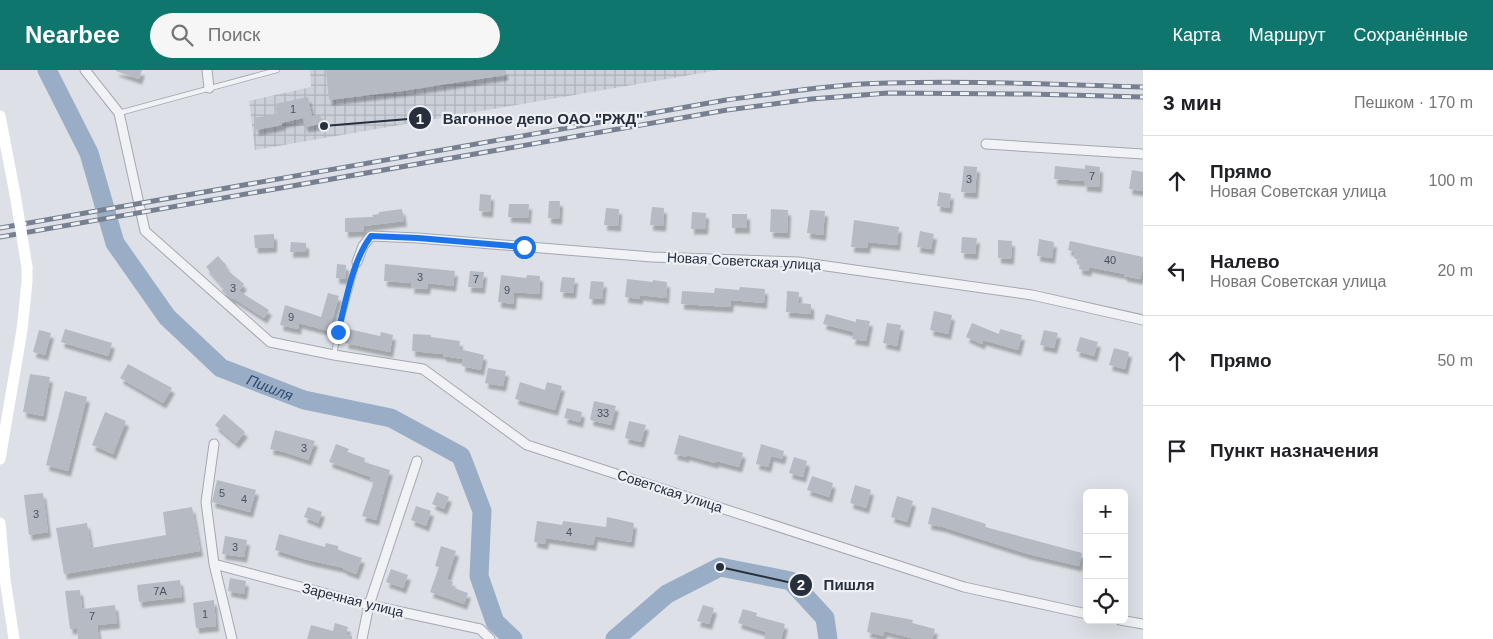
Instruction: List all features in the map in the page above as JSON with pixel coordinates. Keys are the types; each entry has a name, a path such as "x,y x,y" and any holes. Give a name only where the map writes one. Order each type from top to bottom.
{"main road":[{"path":"0,116 27,268 22,330 0,459"},
{"path":"0,523 5,579 14,639"}],"street":[{"path":"85,70 119,113"},
{"path":"207,70 209,88"},
{"name":"Советская улица","path":"119,113 145,231 270,342 334,355 423,369 527,445 964,587 1083,613"},
{"path":"986,144 1143,154"},
{"name":"Новая Советская улица","path":"357,262 363,246 371,236 418,238 652,257 798,262 1032,295 1143,320"},
{"path":"214,444 206,502 214,564 232,639"},
{"path":"362,639 369,605 418,461"},
{"name":"Заречная улица","path":"214,564 369,605 480,629 490,639"},
{"path":"1128,621 1143,624"}],"lane":[{"path":"119,113 277,70"},
{"path":"334,355 338,332 357,262"}],"shaded area":[{"path":"310,70 719,70 255,150 249,101 311,87"}],"building":[{"path":"116,70 142,70 139,79"},
{"path":"326,70 505,70 505,75 329,100"},
{"path":"308,97 312,116 320,114 322,124 305,127 303,118 281,123 282,125 256,130 254,118 277,114 275,104"},
{"path":"1085,165 1100,167 1099,187 1084,186 1084,181 1054,179 1055,166 1085,169"},
{"path":"964,166 977,167 975,193 961,192"},
{"path":"1132,170 1143,172 1143,191 1129,189"},
{"path":"939,192 951,194 949,208 937,206"},
{"path":"480,194 491,195 490,212 479,211"},
{"path":"549,201 560,201 559,219 548,218"},
{"path":"509,204 529,204 528,218 508,217"},
{"path":"652,207 664,208 663,226 650,225"},
{"path":"606,208 619,209 618,226 604,225"},
{"path":"402,209 404,221 364,226 364,231 345,232 345,218 373,217 372,215 379,214 379,212"},
{"path":"771,209 788,210 787,233 770,232"},
{"path":"810,210 825,211 823,235 807,233"},
{"path":"692,212 706,213 705,229 691,229"},
{"path":"732,214 747,214 747,228 732,228"},
{"path":"854,220 899,227 897,245 868,242 867,248 851,247"},
{"path":"920,231 934,234 931,249 917,247"},
{"path":"274,234 274,247 255,248 254,235"},
{"path":"962,237 977,238 975,254 961,253"},
{"path":"1039,239 1054,242 1052,258 1037,256"},
{"path":"998,240 1012,241 1011,259 998,258"},
{"path":"1070,241 1143,257 1140,279 1089,267 1088,271 1079,269 1080,261 1074,258 1075,252 1068,250"},
{"path":"291,242 306,243 306,252 290,252"},
{"path":"218,256 227,266 225,268 244,284 239,291 269,310 264,318 222,291 224,288 206,267"},
{"path":"337,264 346,265 345,279 336,278"},
{"path":"385,264 455,271 453,286 428,283 427,289 411,288 412,283 384,281"},
{"path":"470,271 484,272 482,288 468,287"},
{"path":"501,275 526,278 527,275 540,276 539,294 514,292 513,304 498,302"},
{"path":"562,277 575,278 573,293 560,292"},
{"path":"627,279 667,282 666,298 640,295 640,299 625,297"},
{"path":"591,281 604,282 602,299 589,299"},
{"path":"740,287 765,289 764,303 731,300 730,307 681,304 682,291 714,293 715,288 739,290"},
{"path":"787,291 799,292 798,303 811,304 811,314 786,312"},
{"path":"328,293 339,296 329,331 299,323 298,329 280,325 285,305 321,317"},
{"path":"934,311 952,315 948,334 930,330"},
{"path":"826,314 856,322 856,319 870,321 866,341 852,339 854,332 823,324"},
{"path":"887,323 901,325 897,346 883,343"},
{"path":"972,323 999,334 1000,329 1022,335 1018,350 983,340 982,344 966,337"},
{"path":"65,329 112,343 108,356 61,342"},
{"path":"348,329 380,336 381,332 393,335 390,352 345,343"},
{"path":"39,330 51,333 45,355 33,352"},
{"path":"1044,330 1058,333 1054,348 1040,345"},
{"path":"413,334 431,335 431,337 460,341 459,349 484,355 481,370 462,366 463,359 443,356 443,354 412,351"},
{"path":"1080,337 1098,342 1094,356 1076,351"},
{"path":"1114,348 1129,352 1125,369 1109,365"},
{"path":"128,364 172,388 163,403 120,378"},
{"path":"488,368 506,371 503,386 485,383"},
{"path":"30,374 50,377 43,416 23,412"},
{"path":"520,382 545,390 547,382 562,386 555,410 515,399"},
{"path":"65,391 87,397 68,471 46,465"},
{"path":"594,401 616,406 611,425 590,420"},
{"path":"567,408 582,412 580,422 564,418"},
{"path":"105,412 126,421 113,454 92,445"},
{"path":"224,414 245,432 236,443 215,425"},
{"path":"629,421 646,425 641,442 625,438"},
{"path":"275,430 315,441 308,460 270,449"},
{"path":"679,435 743,453 739,467 687,455 686,457 674,454"},
{"path":"336,444 349,449 347,452 365,458 364,462 390,470 376,520 362,516 374,481 370,479 371,477 329,462"},
{"path":"761,444 784,451 782,459 771,456 768,467 756,464"},
{"path":"794,457 807,461 803,477 789,473"},
{"path":"812,476 833,483 829,497 807,490"},
{"path":"217,480 256,490 250,512 212,502"},
{"path":"855,485 871,490 866,508 850,503"},
{"path":"437,492 449,497 444,509 432,504"},
{"path":"43,493 48,532 29,535 24,495"},
{"path":"897,496 913,501 907,522 891,517"},
{"path":"416,506 431,511 426,526 411,520"},
{"path":"192,507 200,551 64,574 56,528 87,523 91,548 166,535 163,512"},
{"path":"308,507 322,512 318,523 304,517"},
{"path":"932,507 986,524 985,527 1082,553 1079,566 1028,554 928,524"},
{"path":"607,517 634,523 631,542 595,536 593,545 546,538 545,544 534,542 537,521 562,525 563,521 606,527"},
{"path":"279,534 325,547 326,543 338,546 338,550 362,558 356,574 344,568 275,550"},
{"path":"225,536 247,540 244,557 222,554"},
{"path":"441,546 456,551 447,579 453,582 451,587 468,593 464,604 430,592 439,567 435,566"},
{"path":"391,569 408,575 403,588 386,582"},
{"path":"230,578 246,581 244,594 228,591"},
{"path":"180,580 182,597 139,602 137,585"},
{"path":"80,590 82,609 115,605 117,623 97,625 99,639 78,639 77,628 70,629 65,591"},
{"path":"214,600 216,626 196,628 193,603"},
{"path":"703,605 714,608 709,624 697,621"},
{"path":"743,609 757,613 756,616 785,624 781,639 764,639 766,632 738,623"},
{"path":"871,612 913,620 912,623 935,629 932,639 915,639 884,631 883,636 867,632"},
{"path":"335,623 348,627 346,634 352,636 352,639 307,639 311,625 333,631"}],"waterway":[{"name":"Пишля","path":"47,70 89,153 115,243 167,317 221,368 304,400 391,418 461,456 482,511 479,576 495,622 513,639"},
{"name":"Пишля","path":"615,639 667,594 720,567 791,581 825,618 828,639"}],"railway":[{"path":"0,228 726,100 807,89 920,82 1143,87"},
{"path":"0,237 727,110 811,99 888,93 1143,97"}],"place":[{"name":"Вагонное депо ОАО \"РЖД\"","path":"324,126"},
{"name":"Пишля","path":"720,567"}],"route":[{"path":"338,332 357,262 363,246 371,236 524,247"}]}
